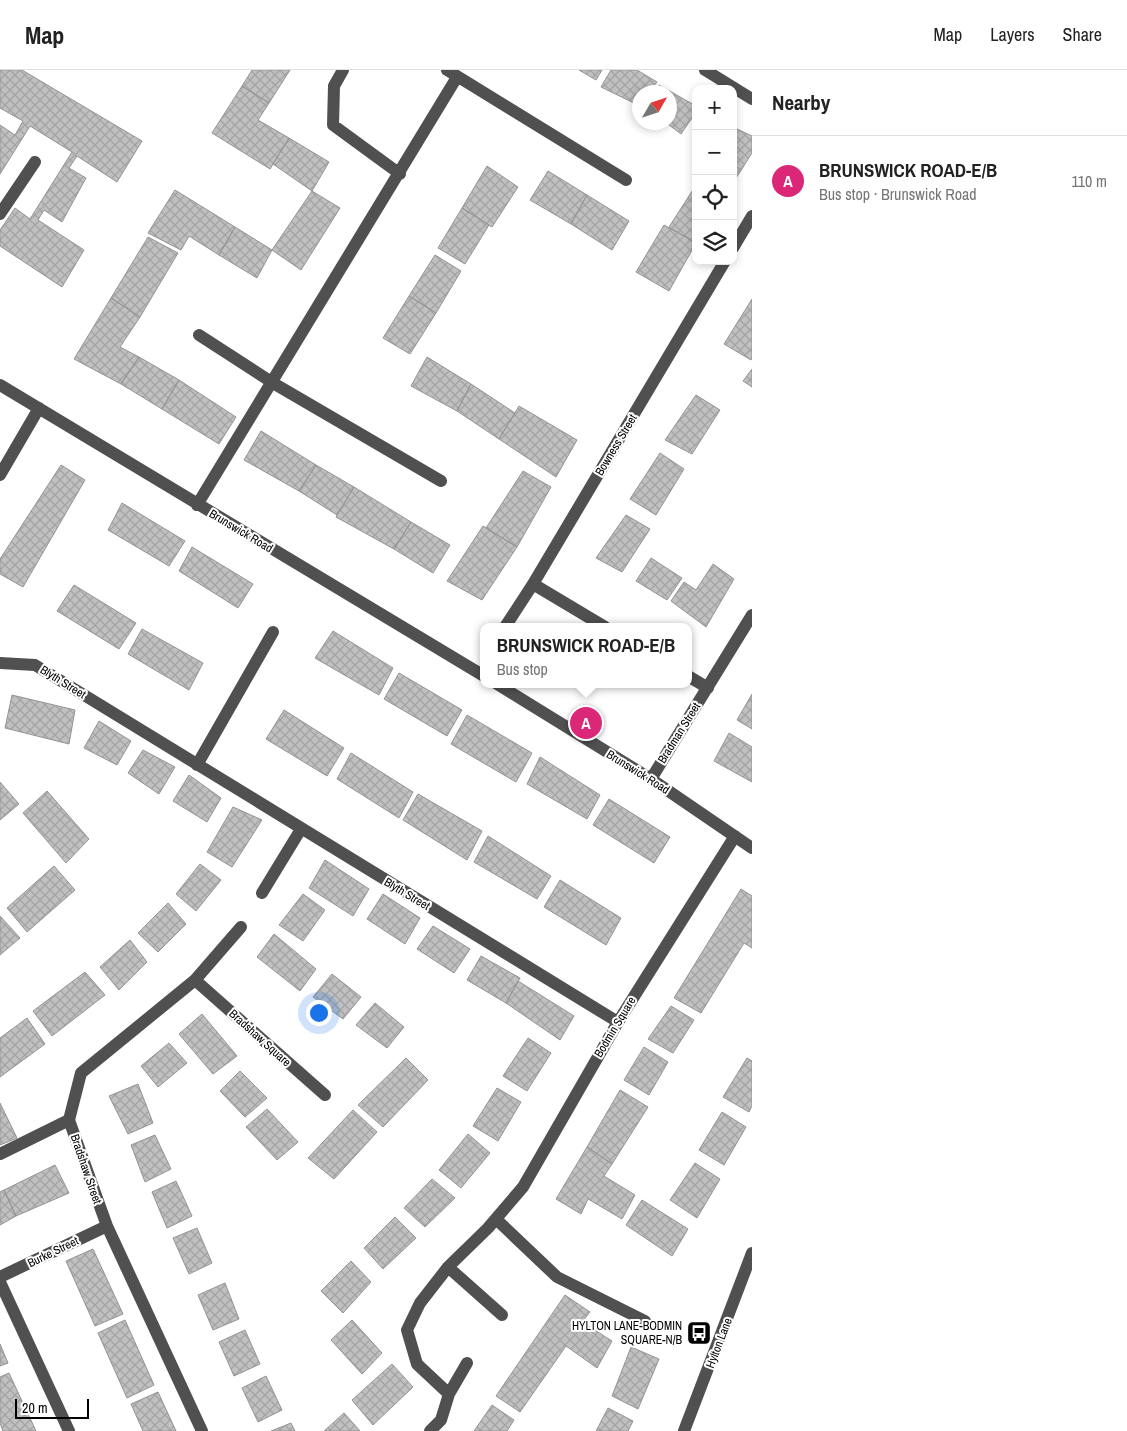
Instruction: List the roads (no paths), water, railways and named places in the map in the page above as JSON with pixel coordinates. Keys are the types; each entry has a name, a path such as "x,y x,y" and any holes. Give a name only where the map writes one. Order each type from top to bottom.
{"street":[{"path":"343,70 334,86 333,125 400,174"},
{"path":"705,70 752,99"},
{"path":"197,505 400,174 452,73 626,180"},
{"path":"0,214 35,162"},
{"path":"737,241 752,216"},
{"name":"Bowness Street","path":"508,623 533,584 723,265"},
{"path":"199,335 273,383 441,481"},
{"name":"Brunswick Road","path":"0,385 480,674"},
{"path":"0,475 39,408"},
{"path":"533,584 598,623"},
{"name":"Bradman Street","path":"651,779 752,615"},
{"path":"197,765 273,632"},
{"name":"Blyth Street","path":"0,663 35,665 618,1022"},
{"path":"692,678 708,688"},
{"name":"Brunswick Road","path":"503,688 651,779 752,848"},
{"path":"262,893 301,829"},
{"name":"Bodmin Square","path":"449,1394 418,1364 407,1330 420,1302 448,1267 496,1219 523,1187 618,1022 735,836"},
{"name":"Bradshaw Street","path":"202,1431 106,1226 69,1120 81,1073 196,980 240,927"},
{"name":"Bradshaw Square","path":"196,980 325,1095"},
{"path":"0,1154 69,1120"},
{"path":"496,1219 557,1277 645,1321"},
{"name":"Burke Street","path":"0,1277 106,1226"},
{"name":"Hylton Lane","path":"684,1431 752,1253"},
{"path":"448,1267 502,1315"},
{"path":"0,1282 69,1431"},
{"path":"430,1431 441,1420 449,1394 466,1364"}],"place":[{"name":"BRUNSWICK ROAD-E/B","path":"586,723"},
{"name":"HYLTON LANE-BODMIN SQUARE-N/B","path":"699,1333"}]}
